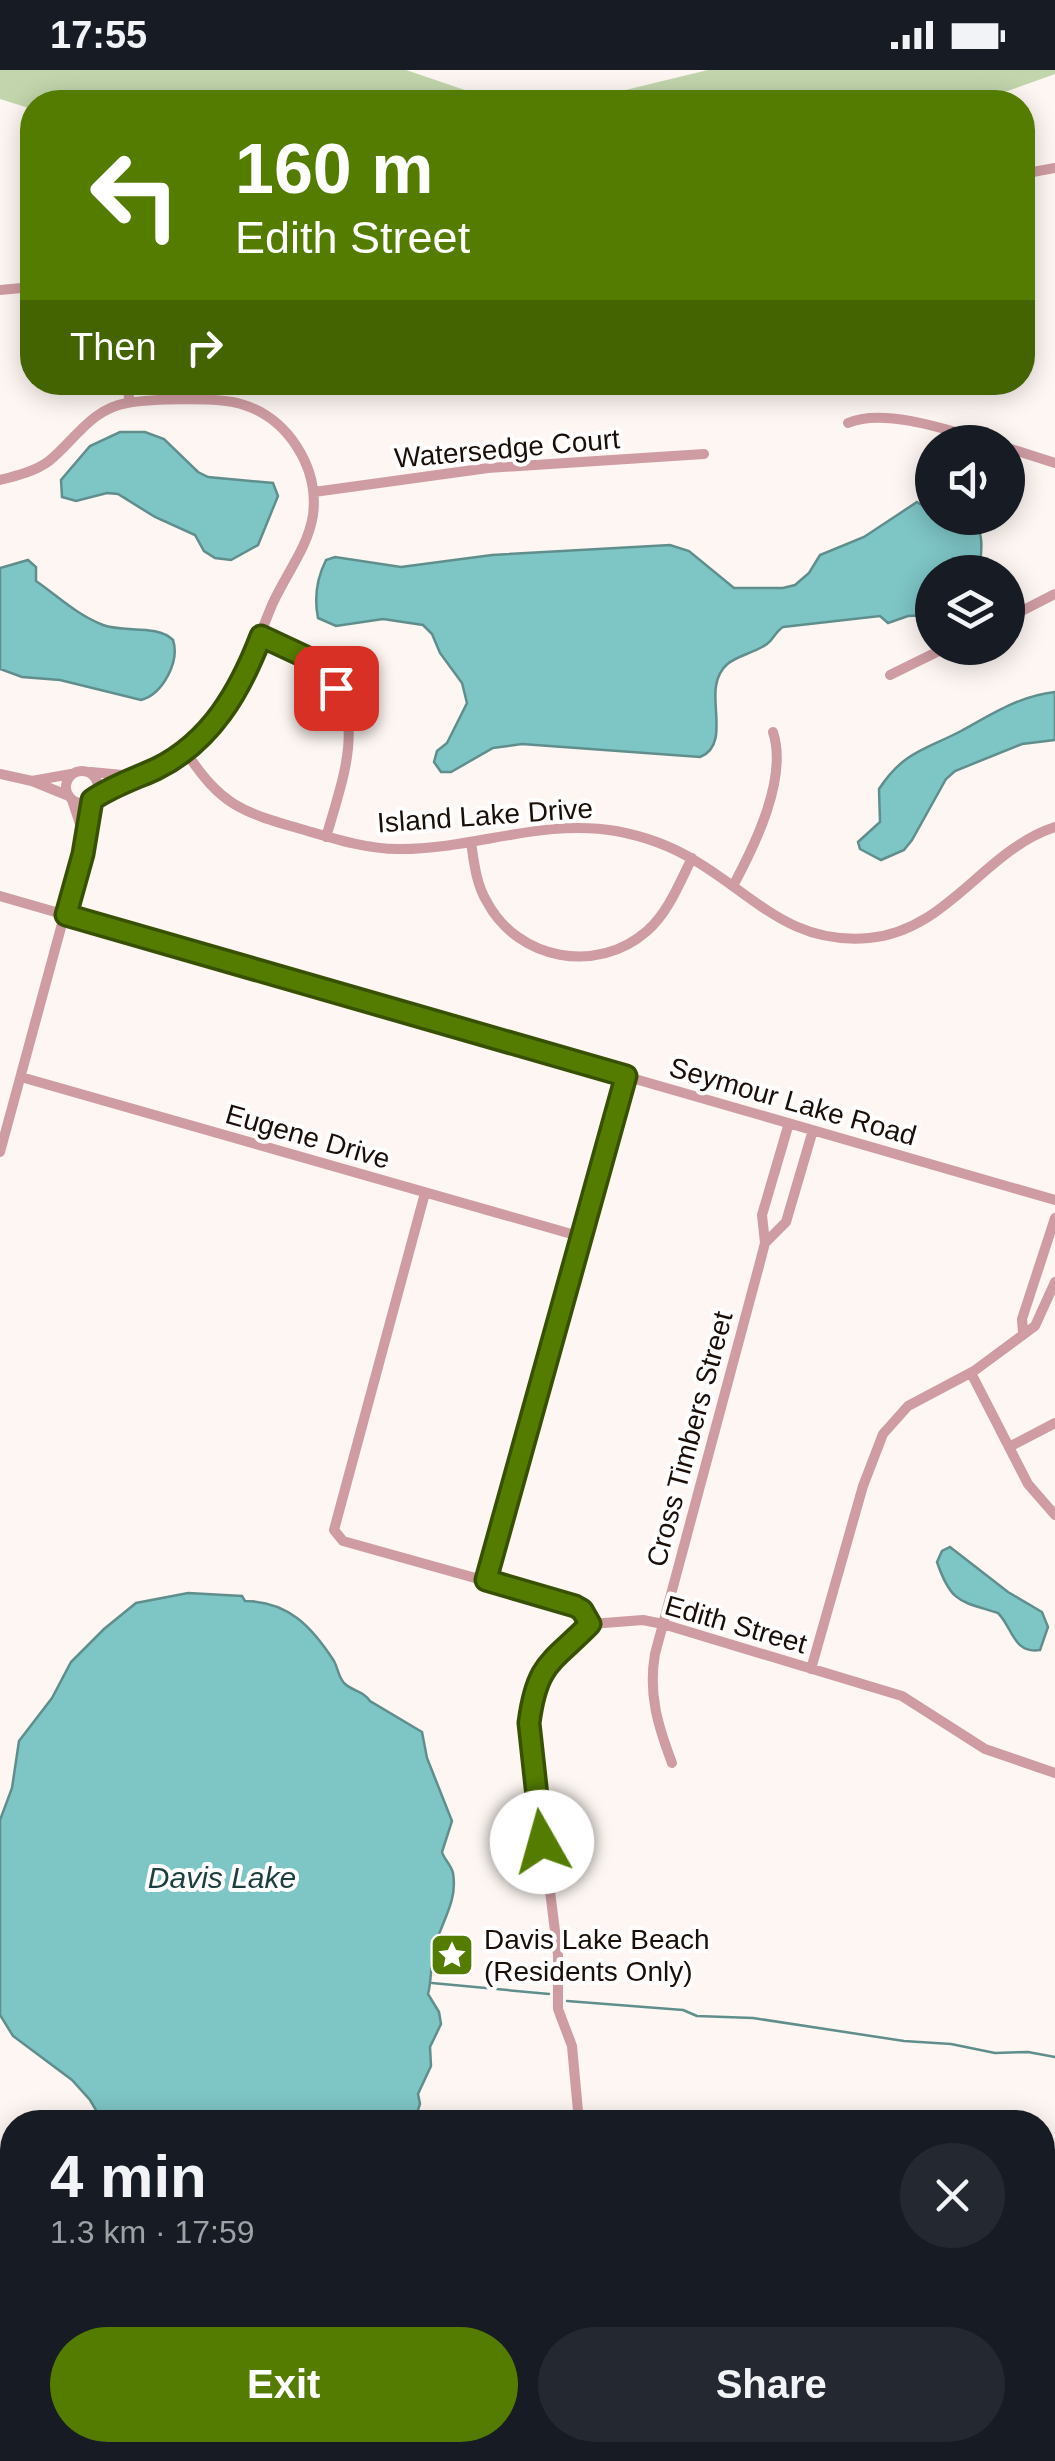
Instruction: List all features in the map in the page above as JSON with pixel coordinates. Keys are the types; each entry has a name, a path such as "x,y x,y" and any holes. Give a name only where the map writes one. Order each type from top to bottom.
{"street":[{"path":"129,395 130,402"},
{"path":"0,480 47,463 86,423 130,402 223,400 260,411 291,438 301,452 314,492 306,540 282,585 239,687 186,752 84,803 32,781 0,774"},
{"path":"848,422 866,415 926,425"},
{"path":"1025,453 1055,463"},
{"name":"Watersedge Court","path":"314,492 468,470 704,454"},
{"path":"1025,609 1055,594"},
{"path":"261,636 308,658 324,673 343,704 350,753 326,836"},
{"path":"890,676 915,663"},
{"path":"733,886 756,840 777,770 779,750 773,732"},
{"name":"Island Lake Drive","path":"186,752 204,780 236,806 268,820 395,849 540,830 590,828 643,838 692,858 768,914 800,929 845,939 873,938 922,921 964,891 1006,851 1055,827"},
{"path":"32,781 88,772 134,776"},
{"path":"0,1152 98,785 88,772"},
{"path":"71,774 66,788 85,839"},
{"path":"471,842 480,888 498,920 518,938 566,958 599,956 644,934 656,922 692,858"},
{"name":"Seymour Lake Road","path":"0,896 1055,1200"},
{"path":"486,1580 626,1076"},
{"name":"Eugene Drive","path":"21,1077 582,1237"},
{"name":"Cross Timbers Street","path":"672,1763 652,1701 651,1677 765,1243 762,1215 789,1124"},
{"name":"Cross Timbers Street","path":"765,1243 786,1222 814,1130"},
{"path":"425,1194 334,1530 343,1541 575,1606 590,1624 549,1661 537,1685 529,1723 558,1955 558,2009 572,2046 578,2110"},
{"path":"1024,1332 1022,1320 1055,1218"},
{"path":"810,1668 863,1486 883,1434 908,1406 971,1373 1034,1326 1055,1282"},
{"path":"971,1373 1028,1484 1055,1515"},
{"path":"1009,1447 1055,1424"},
{"name":"Edith Street","path":"590,1624 643,1620 663,1624 902,1696 985,1750 1055,1773"}],"green space":[{"path":"0,70 406,70 465,90 20,90 20,105 0,99"},
{"path":"708,70 1055,70 1055,74 1010,90 626,90"}],"sand":[{"name":"Davis Lake Beach (Residents Only)","path":"466,1938 471,1970 432,1976 438,1941"}],"water":[{"path":"120,432 145,432 164,439 208,477 273,483 278,496 258,545 231,560 215,558 204,551 195,535 118,494 76,501 62,497 61,480 90,446"},
{"path":"915,503 915,535 980,535 981,555 915,555 915,616 888,623 880,616 783,627 767,644 729,663 716,686 716,736 708,752 700,757 522,744 493,748 451,772 441,772 434,762 437,751 447,743 467,703 462,683 440,653 432,634 423,625 383,619 336,626 318,618 320,574 326,560 335,557 401,567 492,555 670,545 689,551 734,588 783,588 795,585 809,573 820,555 864,537"},
{"path":"28,560 36,567 36,581 85,616 103,625 149,630 173,640 172,667 163,684 141,700 60,680 22,677 0,669 0,568"},
{"path":"1055,692 1055,740 1022,744 955,771 946,779 904,850 881,860 860,849 858,842 880,822 879,789 906,759 1006,707"},
{"path":"950,1547 1008,1592 1042,1612 1048,1627 1040,1650 1019,1644 998,1613 952,1593 937,1562 942,1551"},
{"name":"Davis Lake","path":"188,1593 242,1596 245,1601 286,1611 317,1637 344,1683 422,1732 427,1758 452,1821 442,1852 454,1883 434,1949 428,1994 441,2024 430,2047 431,2066 418,2094 418,2110 96,2110 72,2080 13,2036 0,2015 0,1820 12,1788 19,1741 52,1698 71,1662 136,1603"}],"waterway":[{"path":"432,1983 549,1994"},
{"path":"567,2001 683,2010 697,2016 753,2018 995,2053 1028,2052 1055,2057"}],"place":[{"name":"Davis Lake Beach (Residents Only)","path":"452,1955"}],"route":[{"path":"336,688 308,658 261,636 227,706 186,752 92,800 83,854 66,915 626,1076 486,1580 575,1606 590,1624 549,1661 532,1704 529,1723 542,1842"}]}
